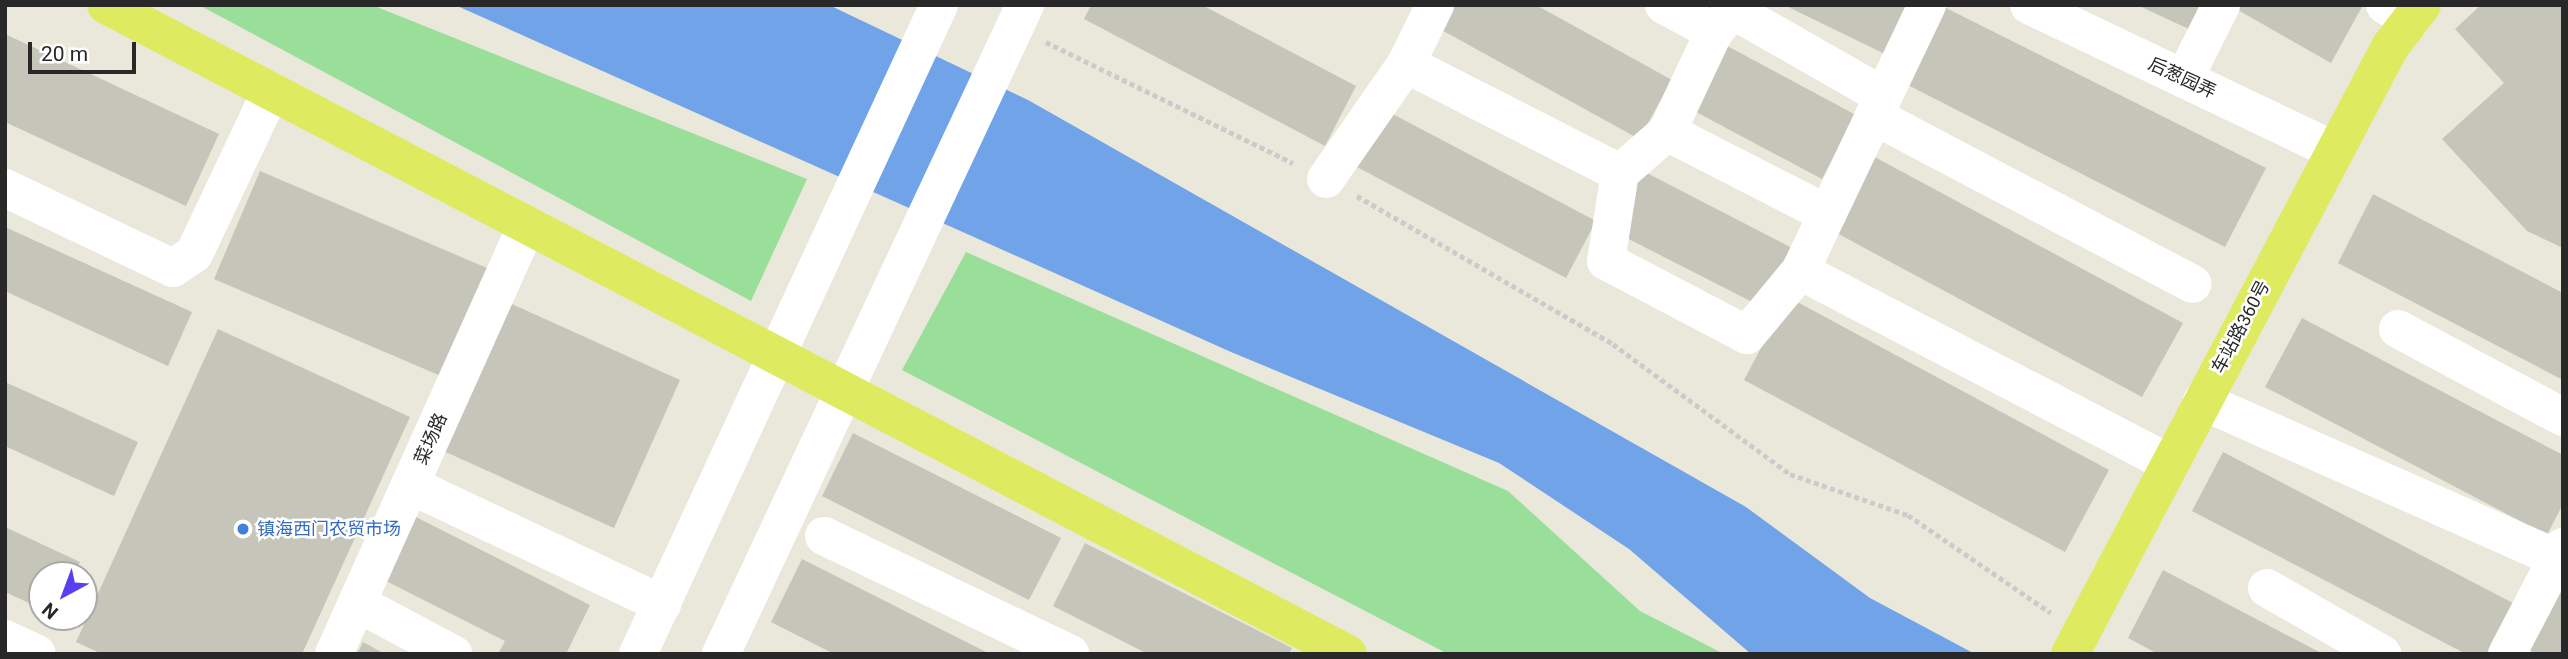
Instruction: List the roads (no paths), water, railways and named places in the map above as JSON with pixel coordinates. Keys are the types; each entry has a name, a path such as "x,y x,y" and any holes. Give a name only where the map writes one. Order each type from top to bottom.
{"main road":[{"path":"106,5 776,354 1305,644 1348,654"},
{"name":"车站路360号","path":"2075,644 2335,151 2406,10"}],"street":[{"path":"638,654 939,5"},
{"path":"1326,179 1406,64 1435,5"},
{"path":"1664,5 1729,16 1879,106 2192,284"},
{"path":"1729,16 1667,132 1620,173 1606,261 1747,335 1800,271 1927,5"},
{"name":"后葱园弄","path":"2029,5 2335,151"},
{"path":"2184,79 2221,5"},
{"path":"721,654 1020,16"},
{"path":"1406,64 1620,173"},
{"path":"5,188 173,268 194,254 271,91"},
{"path":"1667,132 1827,215"},
{"name":"菜场路","path":"334,654 527,225"},
{"path":"1800,271 2169,463"},
{"path":"2398,329 2563,417"},
{"path":"2202,401 2561,555 2507,654"},
{"path":"410,485 662,604"},
{"path":"824,536 1032,646 1070,654"},
{"path":"2267,588 2382,654"},
{"path":"357,603 453,654"},
{"path":"5,639 37,654"}],"water":[{"path":"455,5 829,5 1028,100 1746,507 1870,598 1975,654 1751,654 1629,549 1499,463 1231,352"}],"place":[{"name":"镇海西门农贸市场","path":"243,529"}]}
